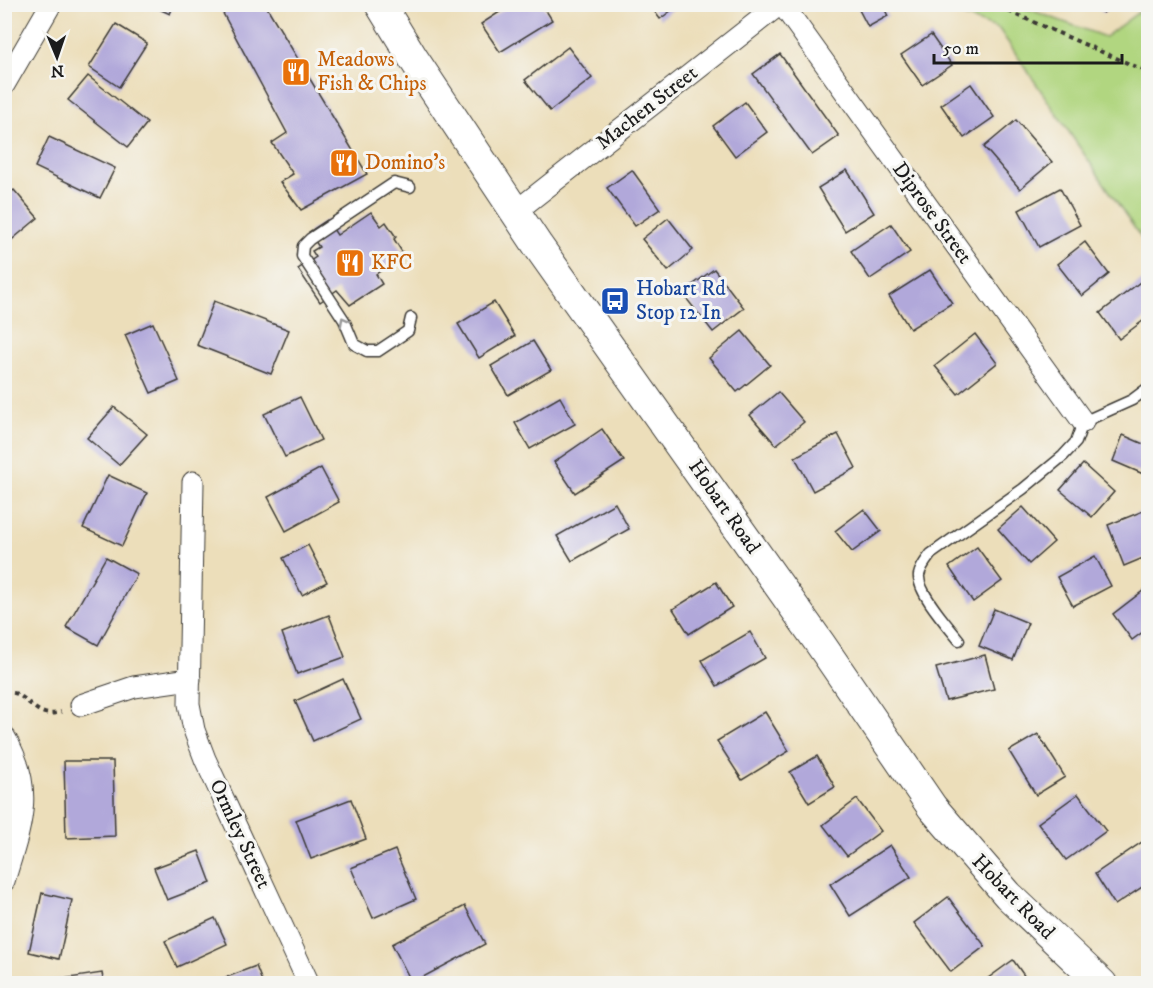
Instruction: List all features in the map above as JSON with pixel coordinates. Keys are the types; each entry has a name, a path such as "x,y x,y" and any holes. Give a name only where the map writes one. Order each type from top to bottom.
{"main road":[{"name":"Hobart Road","path":"380,4 515,212 822,645 932,807 1008,895 1102,984"}],"street":[{"path":"4,85 51,4"},
{"name":"Machen Street","path":"515,212 781,4"},
{"name":"Diprose Street","path":"781,4 1083,422"},
{"name":"Ormley Street","path":"194,482 189,704 194,730 309,984"},
{"path":"81,705 134,687 190,679"},
{"path":"4,735 18,760 23,784 18,836 4,880"}],"lane":[{"path":"410,188 394,183 310,239 303,246 302,256 344,320 354,344 368,351 378,351 408,331 411,318"},
{"path":"959,640 922,591 919,577 922,566 931,554 1023,489 1063,456 1076,442 1083,422 1132,400 1149,388"}],"path":[{"path":"992,4 1149,72"},
{"path":"4,692 17,693 39,713 55,714 81,705"}],"green space":[{"path":"950,5 1017,5 1105,37 1148,5 1148,248 999,29 944,9"}],"building":[{"path":"148,4 174,4 170,14"},
{"path":"218,4 265,4 367,174 301,210 280,182 293,174 272,143 287,133"},
{"path":"512,4 542,4 552,20 500,52 481,24"},
{"path":"649,4 680,4 660,19"},
{"path":"856,4 882,4 888,16 868,27"},
{"path":"1096,4 1115,4 1103,13"},
{"path":"116,24 147,43 119,87 89,67"},
{"path":"931,35 952,65 922,85 901,55"},
{"path":"568,47 592,78 550,111 525,80"},
{"path":"780,54 839,136 812,155 753,74"},
{"path":"88,76 147,123 128,147 68,100"},
{"path":"971,84 994,117 964,138 941,105"},
{"path":"745,102 767,132 735,156 713,126"},
{"path":"1016,120 1052,162 1020,189 984,147"},
{"path":"49,137 115,168 100,198 35,167"},
{"path":"632,170 660,209 635,226 607,188"},
{"path":"847,170 874,213 845,231 818,188"},
{"path":"1060,188 1080,225 1039,247 1019,210"},
{"path":"14,190 38,218 8,243 4,238 4,198"},
{"name":"KFC","path":"371,212 381,226 386,222 404,255 376,274 382,284 350,305 337,290 320,302 298,269 316,257 312,251 319,247 309,232 327,220 337,235"},
{"path":"668,218 693,250 668,271 642,239"},
{"path":"891,224 910,252 870,279 851,251"},
{"path":"1085,242 1109,274 1082,296 1057,264"},
{"path":"714,269 744,308 713,332 682,293"},
{"path":"930,270 952,303 910,329 889,296"},
{"path":"1148,276 1148,317 1119,339 1100,313"},
{"path":"214,301 289,330 271,374 197,345"},
{"path":"494,302 515,336 479,358 458,324"},
{"path":"153,323 179,381 151,393 125,335"},
{"path":"742,331 770,365 737,392 709,358"},
{"path":"975,334 997,363 958,394 935,366"},
{"path":"533,341 551,370 508,395 491,366"},
{"path":"778,392 804,422 776,445 750,415"},
{"path":"300,397 321,440 285,457 264,414"},
{"path":"560,397 575,424 530,449 515,423"},
{"path":"114,407 147,434 119,465 87,438"},
{"path":"602,429 624,461 575,493 554,462"},
{"path":"838,434 856,468 813,491 795,457"},
{"path":"1123,435 1148,446 1148,476 1113,461"},
{"path":"1083,464 1114,492 1092,517 1060,490"},
{"path":"321,468 339,502 286,531 268,497"},
{"path":"108,475 147,493 122,546 83,528"},
{"path":"615,503 629,529 572,561 557,536"},
{"path":"1023,507 1054,542 1029,564 998,529"},
{"path":"864,509 881,531 852,552 835,531"},
{"path":"1148,509 1148,556 1124,566 1108,525"},
{"path":"308,545 327,582 302,595 283,558"},
{"path":"977,547 1002,581 973,602 949,567"},
{"path":"1095,556 1111,586 1073,606 1057,577"},
{"path":"106,557 137,574 98,645 66,627"},
{"path":"716,582 732,607 689,634 673,609"},
{"path":"1148,587 1148,628 1132,640 1113,614"},
{"path":"994,609 1028,623 1013,660 979,646"},
{"path":"329,615 345,657 297,674 282,633"},
{"path":"750,632 765,658 717,686 702,660"},
{"path":"985,655 994,689 946,701 936,668"},
{"path":"343,679 361,719 313,741 295,701"},
{"path":"765,712 789,751 742,780 717,741"},
{"path":"1038,734 1065,777 1036,795 1009,751"},
{"path":"817,756 835,787 809,803 790,772"},
{"path":"64,761 113,761 115,836 66,838"},
{"path":"1078,794 1106,831 1066,860 1038,823"},
{"path":"351,799 366,839 311,859 296,820"},
{"path":"857,799 881,831 847,856 823,825"},
{"path":"1148,838 1148,883 1115,905 1095,874"},
{"path":"890,845 911,877 850,916 830,884"},
{"path":"395,850 416,899 373,918 351,868"},
{"path":"199,851 211,883 167,900 154,868"},
{"path":"42,893 72,900 59,959 29,952"},
{"path":"948,897 985,946 951,972 914,923"},
{"path":"465,906 485,944 412,983 392,944"},
{"path":"215,918 227,944 177,967 165,941"},
{"path":"1013,960 1030,984 980,984"},
{"path":"256,966 263,984 211,984 211,983"},
{"path":"102,973 104,984 50,984 49,981"}],"place":[{"name":"Meadows Fish & Chips","path":"296,72"},
{"name":"Domino's","path":"344,163"},
{"name":"KFC","path":"350,263"},
{"name":"Hobart Rd Stop 12 In","path":"615,301"}]}
